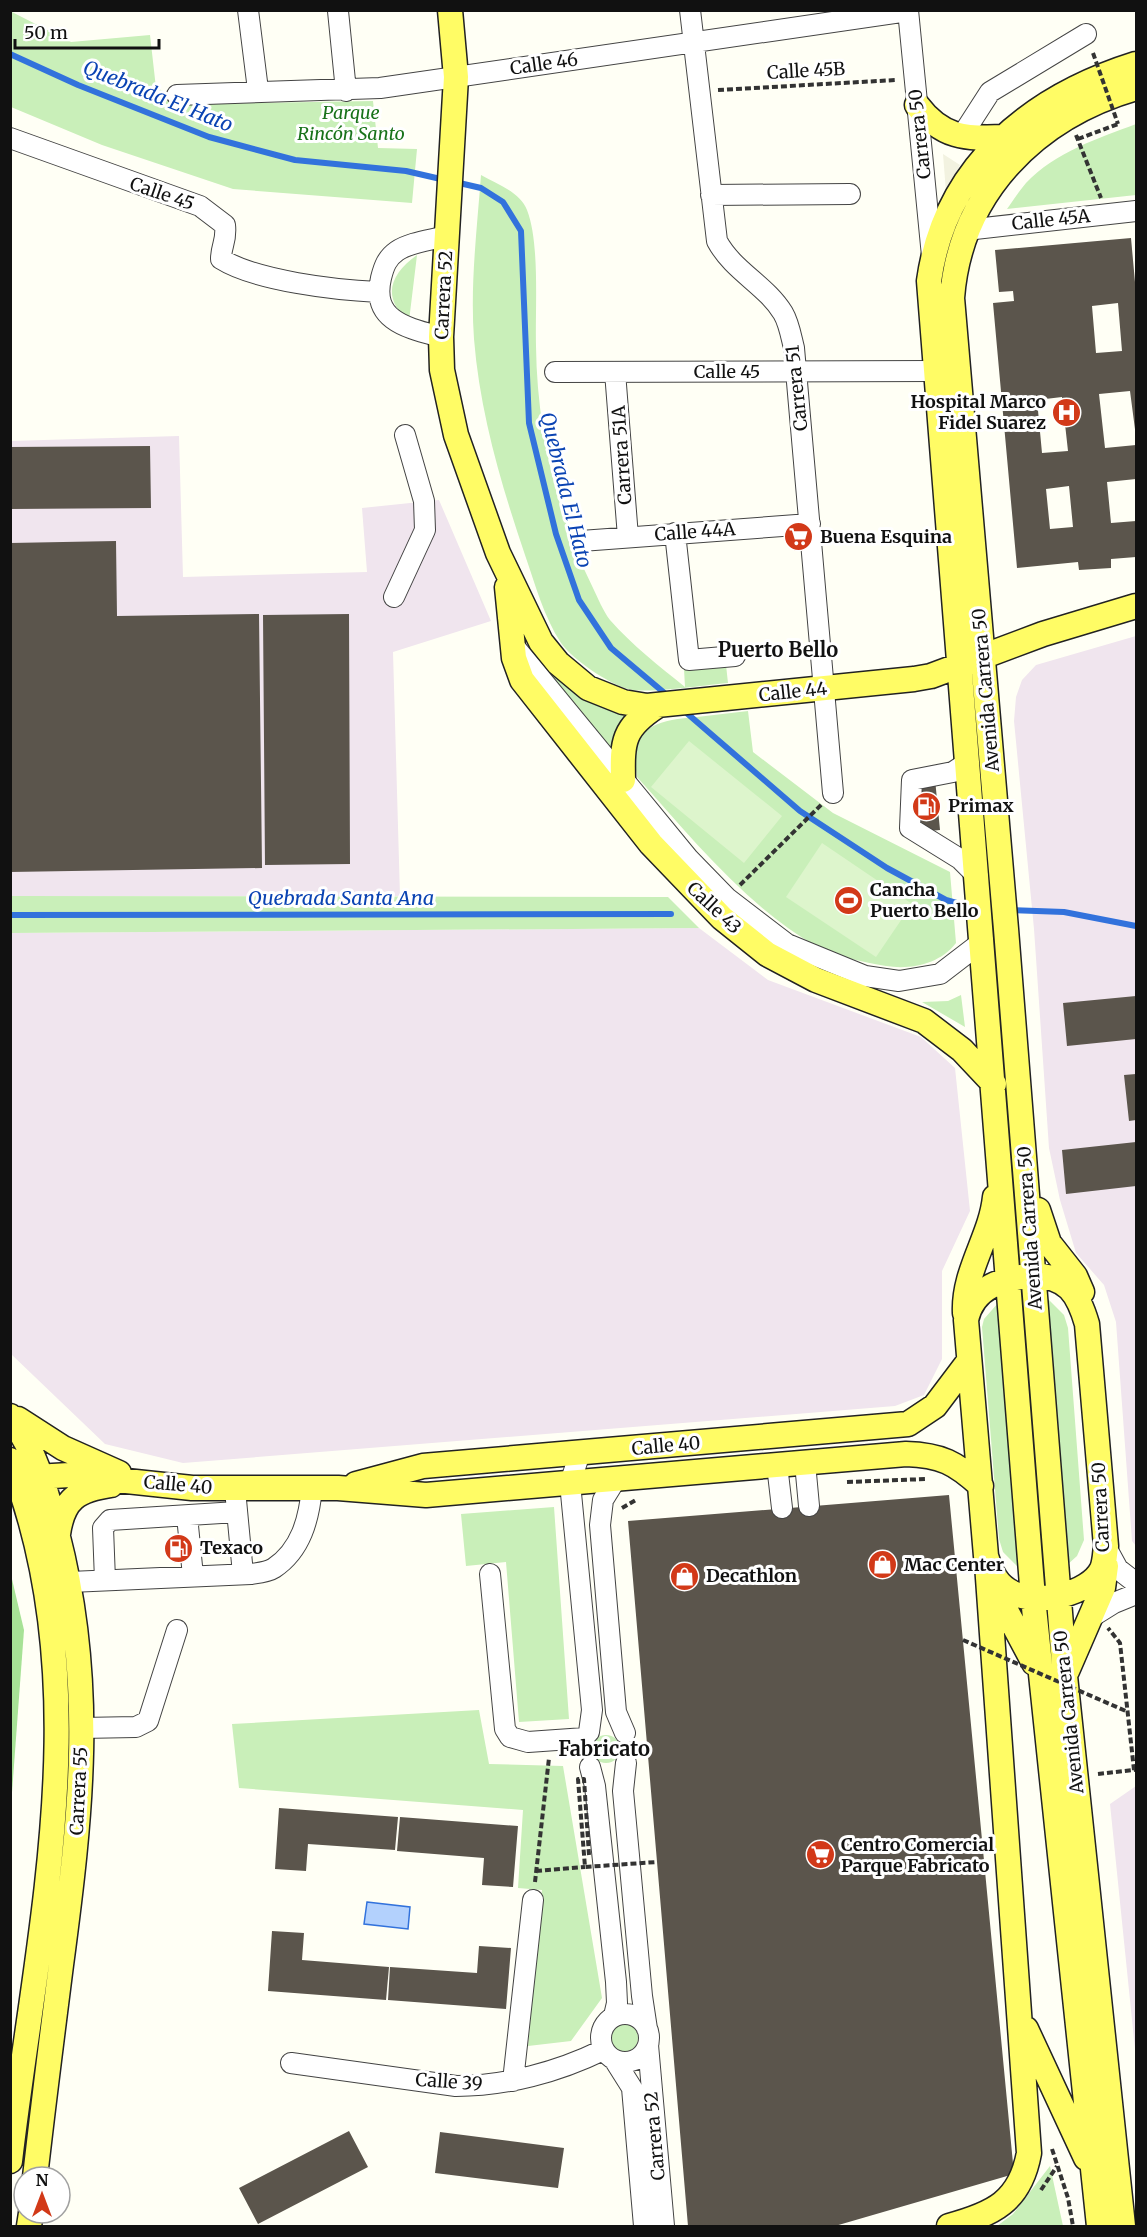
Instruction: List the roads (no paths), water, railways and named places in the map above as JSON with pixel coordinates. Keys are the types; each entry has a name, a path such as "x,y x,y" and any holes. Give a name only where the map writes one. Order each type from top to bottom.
{"main road":[{"name":"Carrera 52","path":"450,10 456,77 441,337 444,381 456,435 482,514 505,570"},
{"name":"Avenida Carrera 50","path":"1124,2226 1053,1676 1033,1598 983,936 929,305 932,258 942,226 955,198 974,169 1004,136 1064,93 1137,64"},
{"name":"Avenida Carrera 50","path":"1099,2226 1053,1676 1058,1595 1034,1275 1002,875 952,322 954,273 966,230 989,189 1004,169 1030,145 1089,106 1137,88"},
{"path":"917,105 938,127 961,136 1004,136"},
{"name":"Calle 44","path":"505,570 541,642 571,676 605,696 637,705 657,706 914,679 959,666 1065,627 1137,606"},
{"name":"Calle 43","path":"505,570 518,671 527,687 651,844 722,918 767,954 816,980 908,1014 930,1025 962,1050 994,1084"},
{"path":"623,780 624,739 636,721 657,706"},
{"path":"1024,1153 1044,1233 1082,1290 1087,1324"},
{"path":"966,1330 967,1286 991,1221 999,1156"},
{"name":"Carrera 50","path":"1034,1275 1050,1276 1063,1282 1081,1304 1087,1324 1106,1546 1103,1568 1095,1579 1075,1591 1033,1598 1012,1593 1001,1585 994,1578 986,1556 966,1330 968,1310 978,1294 992,1284 1009,1278 1034,1275"},
{"name":"Calle 40","path":"338,1488 423,1466 908,1424 935,1406 948,1392 969,1361"},
{"path":"10,1415 63,1448 154,1484"},
{"name":"Carrera 55","path":"10,1415 32,1450 43,1476 70,1582 79,1660 81,1728 79,1822 36,2165"},
{"name":"Calle 40","path":"14,1469 43,1476 79,1476 154,1484 236,1500 312,1488 426,1495 906,1454 930,1455 953,1464 981,1486"},
{"name":"Carrera 55","path":"10,2161 53,1835 58,1712 56,1668 48,1599 14,1469"},
{"path":"58,1534 63,1510 80,1493 107,1486 154,1484"},
{"path":"986,1556 997,1596 1053,1676 1099,1623 1105,1579 1106,1546"},
{"path":"958,2224 1002,2206 1017,2188 1026,2170 1029,2153 986,1556"},
{"path":"1019,2013 1093,2175"}],"street":[{"path":"248,10 258,90"},
{"name":"Carrera 51","path":"690,10 717,241 733,264 775,302 784,314 794,348 824,688 828,798"},
{"path":"338,11 346,91"},
{"name":"Calle 46","path":"177,95 258,90 346,91 908,11"},
{"name":"Carrera 50","path":"908,11 932,258"},
{"path":"961,136 990,92 1086,34"},
{"name":"Calle 45","path":"10,138 200,206 225,225 227,240 221,250 221,259 233,267 296,282 378,291"},
{"path":"711,195 850,194"},
{"name":"Calle 45A","path":"966,230 1137,211"},
{"path":"441,337 409,329 388,315 379,300 378,291 384,263 399,249 447,236"},
{"name":"Calle 45","path":"555,372 935,371"},
{"name":"Carrera 51A","path":"615,372 628,537"},
{"path":"394,597 425,530 424,501 405,435"},
{"name":"Calle 44A","path":"581,540 810,524"},
{"path":"675,534 689,660 735,656"},
{"name":"Calle 43","path":"513,645 689,859 727,898 767,931 813,957 865,976 899,981 940,974 983,936"},
{"path":"968,762 953,772 912,780 910,828 960,859 978,877"},
{"path":"580,1453 570,1483 592,1710 582,1753 590,1767 596,1786 616,1982 617,2003 614,2016"},
{"path":"805,1463 809,1506"},
{"path":"777,1465 782,1508"},
{"path":"590,1767 596,1772 613,1773 626,1764 631,1748 616,1713 600,1525 603,1500 616,1479"},
{"path":"154,1484 165,1517"},
{"path":"70,1582 243,1574 273,1569 291,1551 304,1531 309,1518 312,1488"},
{"path":"105,1581 103,1528 105,1523 110,1520 186,1516 236,1500 243,1574"},
{"path":"186,1516 193,1576"},
{"path":"1106,1546 1118,1569 1137,1583"},
{"path":"490,1574 505,1729 510,1737 518,1741 551,1741 587,1735 603,1725 619,1728 625,1733"},
{"path":"1099,1623 1114,1603 1137,1594"},
{"path":"81,1728 136,1727 148,1721 177,1630"},
{"name":"Carrera 52","path":"626,1764 623,1791 642,1996 648,2037 664,2226"},
{"path":"513,2081 533,1900"},
{"path":"622,2014 637,2017 648,2037 639,2058 631,2062 609,2055 600,2035 603,2027 614,2016 622,2014"},
{"name":"Carrera 52","path":"609,2055 632,2088 644,2226"},
{"name":"Calle 39","path":"291,2063 456,2086 496,2085 609,2055"}],"water":[{"path":"367,1902 410,1907 408,1929 364,1924"}],"waterway":[{"name":"Quebrada El Hato","path":"10,54 78,85 209,137 295,160 406,171 445,180"},
{"name":"Quebrada El Hato","path":"455,182 481,188 503,202 521,231 529,423 556,534 579,600 611,648 668,696"},
{"name":"Quebrada El Hato","path":"682,709 800,811 887,868 946,900 974,908"},
{"name":"Quebrada El Hato","path":"1011,910 1064,912 1136,926"},
{"name":"Quebrada Santa Ana","path":"10,915 671,914"}],"place":[{"name":"Hospital Marco Fidel Suarez","path":"1067,412"},
{"name":"Buena Esquina","path":"799,537"},
{"name":"Primax","path":"927,806"},
{"name":"Cancha Puerto Bello","path":"849,900"},
{"name":"Texaco","path":"179,1548"},
{"name":"Mac Center","path":"883,1565"},
{"name":"Decathlon","path":"685,1576"},
{"name":"Centro Comercial Parque Fabricato","path":"820,1855"}],"district":[{"name":"Puerto Bello","path":"778,650"},
{"name":"Fabricato","path":"604,1749"}],"park label":[{"name":"Parque Rincón Santo","path":"351,123"}]}
